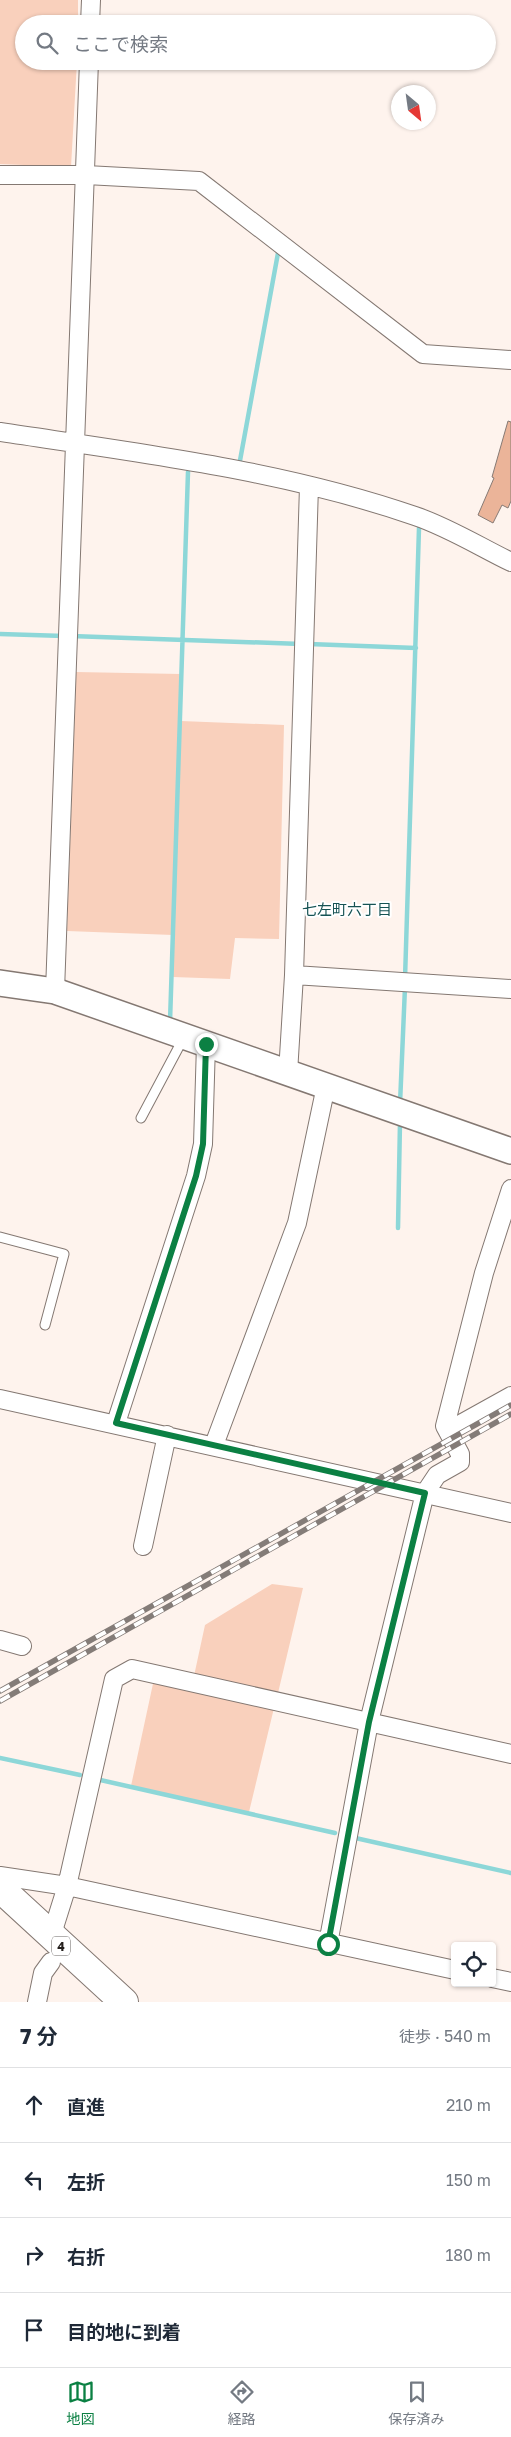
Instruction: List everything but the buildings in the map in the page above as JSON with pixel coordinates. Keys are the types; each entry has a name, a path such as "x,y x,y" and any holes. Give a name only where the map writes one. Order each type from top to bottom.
{"highway":[{"name":"4","path":"0,1888 96,2002"},
{"name":"4","path":"0,1913 124,2002"}],"street":[{"path":"90,15 91,0"},
{"path":"55,991 73,443 86,176 89,70"},
{"path":"0,175 86,176 200,181 423,354 511,360"},
{"path":"0,432 213,465 309,486 417,516 511,562"},
{"path":"288,1073 294,975 309,486"},
{"path":"294,975 511,989"},
{"path":"0,983 55,991 511,1151"},
{"path":"116,1423 196,1176 203,1144 195,1040"},
{"path":"214,1445 297,1223 326,1086"},
{"path":"328,1944 369,1722 425,1493 437,1475 460,1462 460,1454 445,1426 484,1273 511,1189"},
{"path":"448,1431 511,1396"},
{"path":"0,1399 116,1423 511,1512"},
{"path":"143,1546 167,1435"},
{"path":"0,1640 22,1646"},
{"path":"37,2002 43,1972 51,1949 67,1886 112,1685 114,1679 122,1673 132,1669 511,1754"},
{"path":"0,1876 67,1886 451,1969"},
{"path":"496,1979 511,1982"}],"lane":[{"path":"141,1118 195,1040"},
{"path":"0,1237 64,1254 45,1326"}],"shaded area":[{"path":"0,0 78,0 78,15 15,15 15,70 76,70 71,167 0,164"},
{"path":"76,672 181,674 181,721 284,725 279,939 235,938 230,979 173,977 173,935 67,931"},
{"path":"272,1584 303,1588 278,1693 194,1676 205,1625"},
{"path":"154,1679 274,1708 249,1812 131,1786"}],"waterway":[{"path":"239,466 278,253"},
{"path":"170,1022 188,472"},
{"path":"405,979 419,528"},
{"path":"0,634 64,636"},
{"path":"71,636 301,644"},
{"path":"309,644 416,648"},
{"path":"400,1104 405,987"},
{"path":"398,1228 400,1122"},
{"path":"0,1758 80,1775"},
{"path":"96,1779 335,1833"},
{"path":"351,1837 511,1873"}],"railway":[{"path":"0,1691 511,1405"},
{"path":"0,1701 511,1414"}],"district":[{"name":"七左町六丁目","path":"347,909"}],"route":[{"path":"206,1044 203,1144 196,1176 116,1423 425,1493 369,1722 328,1944"}]}
